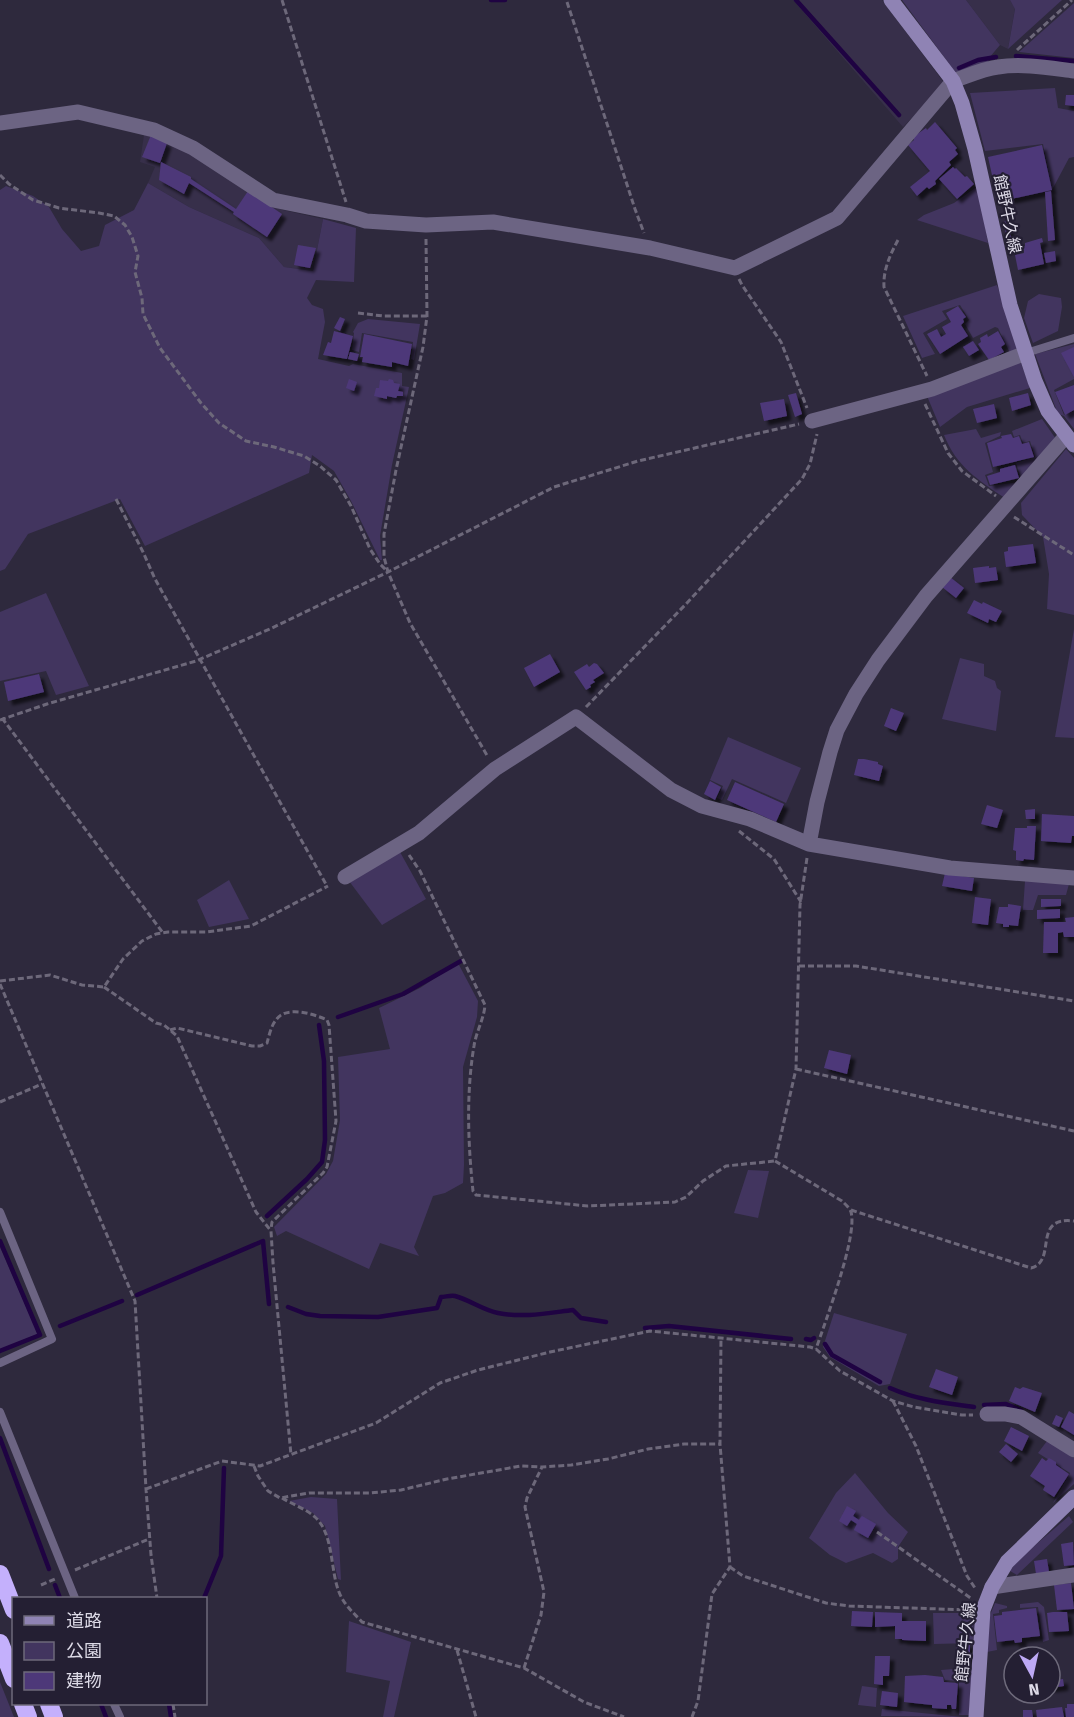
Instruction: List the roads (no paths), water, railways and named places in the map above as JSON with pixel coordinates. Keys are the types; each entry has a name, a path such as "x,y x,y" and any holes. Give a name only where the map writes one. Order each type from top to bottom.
{"highway":[{"path":"0,1574 12,1605"},
{"path":"0,1643 12,1674"}],"main road":[{"name":"館野牛久線","path":"891,0 953,81 963,103 1010,305 1035,381 1048,411 1070,440"},
{"name":"館野牛久線","path":"976,1717 984,1606 992,1587 1007,1562 1074,1497"}],"street":[{"path":"0,123 78,112 154,130 193,148 273,200 366,221 426,225 493,222 650,248 735,268 837,218 953,81 1001,66 1074,71"},
{"path":"815,420 926,390 1026,353"},
{"path":"809,844 830,752 837,730 856,694 878,660 926,596 1005,506 1070,440"},
{"path":"345,877 419,833 495,769 576,717 671,790 702,806 750,819 809,844 950,868 1074,878"},
{"path":"987,1414 1005,1414 1021,1418 1074,1450"},
{"path":"992,1587 1074,1575"}],"lane":[{"path":"1026,353 1074,338"},
{"path":"0,1212 52,1339 0,1363"},
{"path":"0,1412 74,1597"}],"waterway":[{"path":"491,0 505,0"},
{"path":"796,0 899,115"},
{"path":"1016,56 1074,61"},
{"path":"959,68 978,60 996,57"},
{"path":"338,1017 403,994 461,961"},
{"path":"267,1216 322,1162 325,1140 324,1061 319,1025"},
{"path":"0,1241 40,1335 0,1351"},
{"path":"137,1295 263,1241 269,1304"},
{"path":"288,1307 306,1314 320,1316 378,1317 437,1308 441,1297 453,1296 498,1313 526,1315 573,1310 581,1318 606,1322"},
{"path":"60,1326 122,1301"},
{"path":"645,1328 669,1326 791,1339"},
{"path":"806,1339 814,1338"},
{"path":"825,1344 832,1355 880,1382"},
{"path":"890,1388 921,1398 974,1407"},
{"path":"984,1405 1006,1404 1021,1410"},
{"path":"0,1438 49,1569"},
{"path":"204,1597 221,1556 224,1468"},
{"path":"55,1585 60,1597"},
{"path":"101,1705 106,1717"},
{"path":"169,1705 171,1717"}]}
